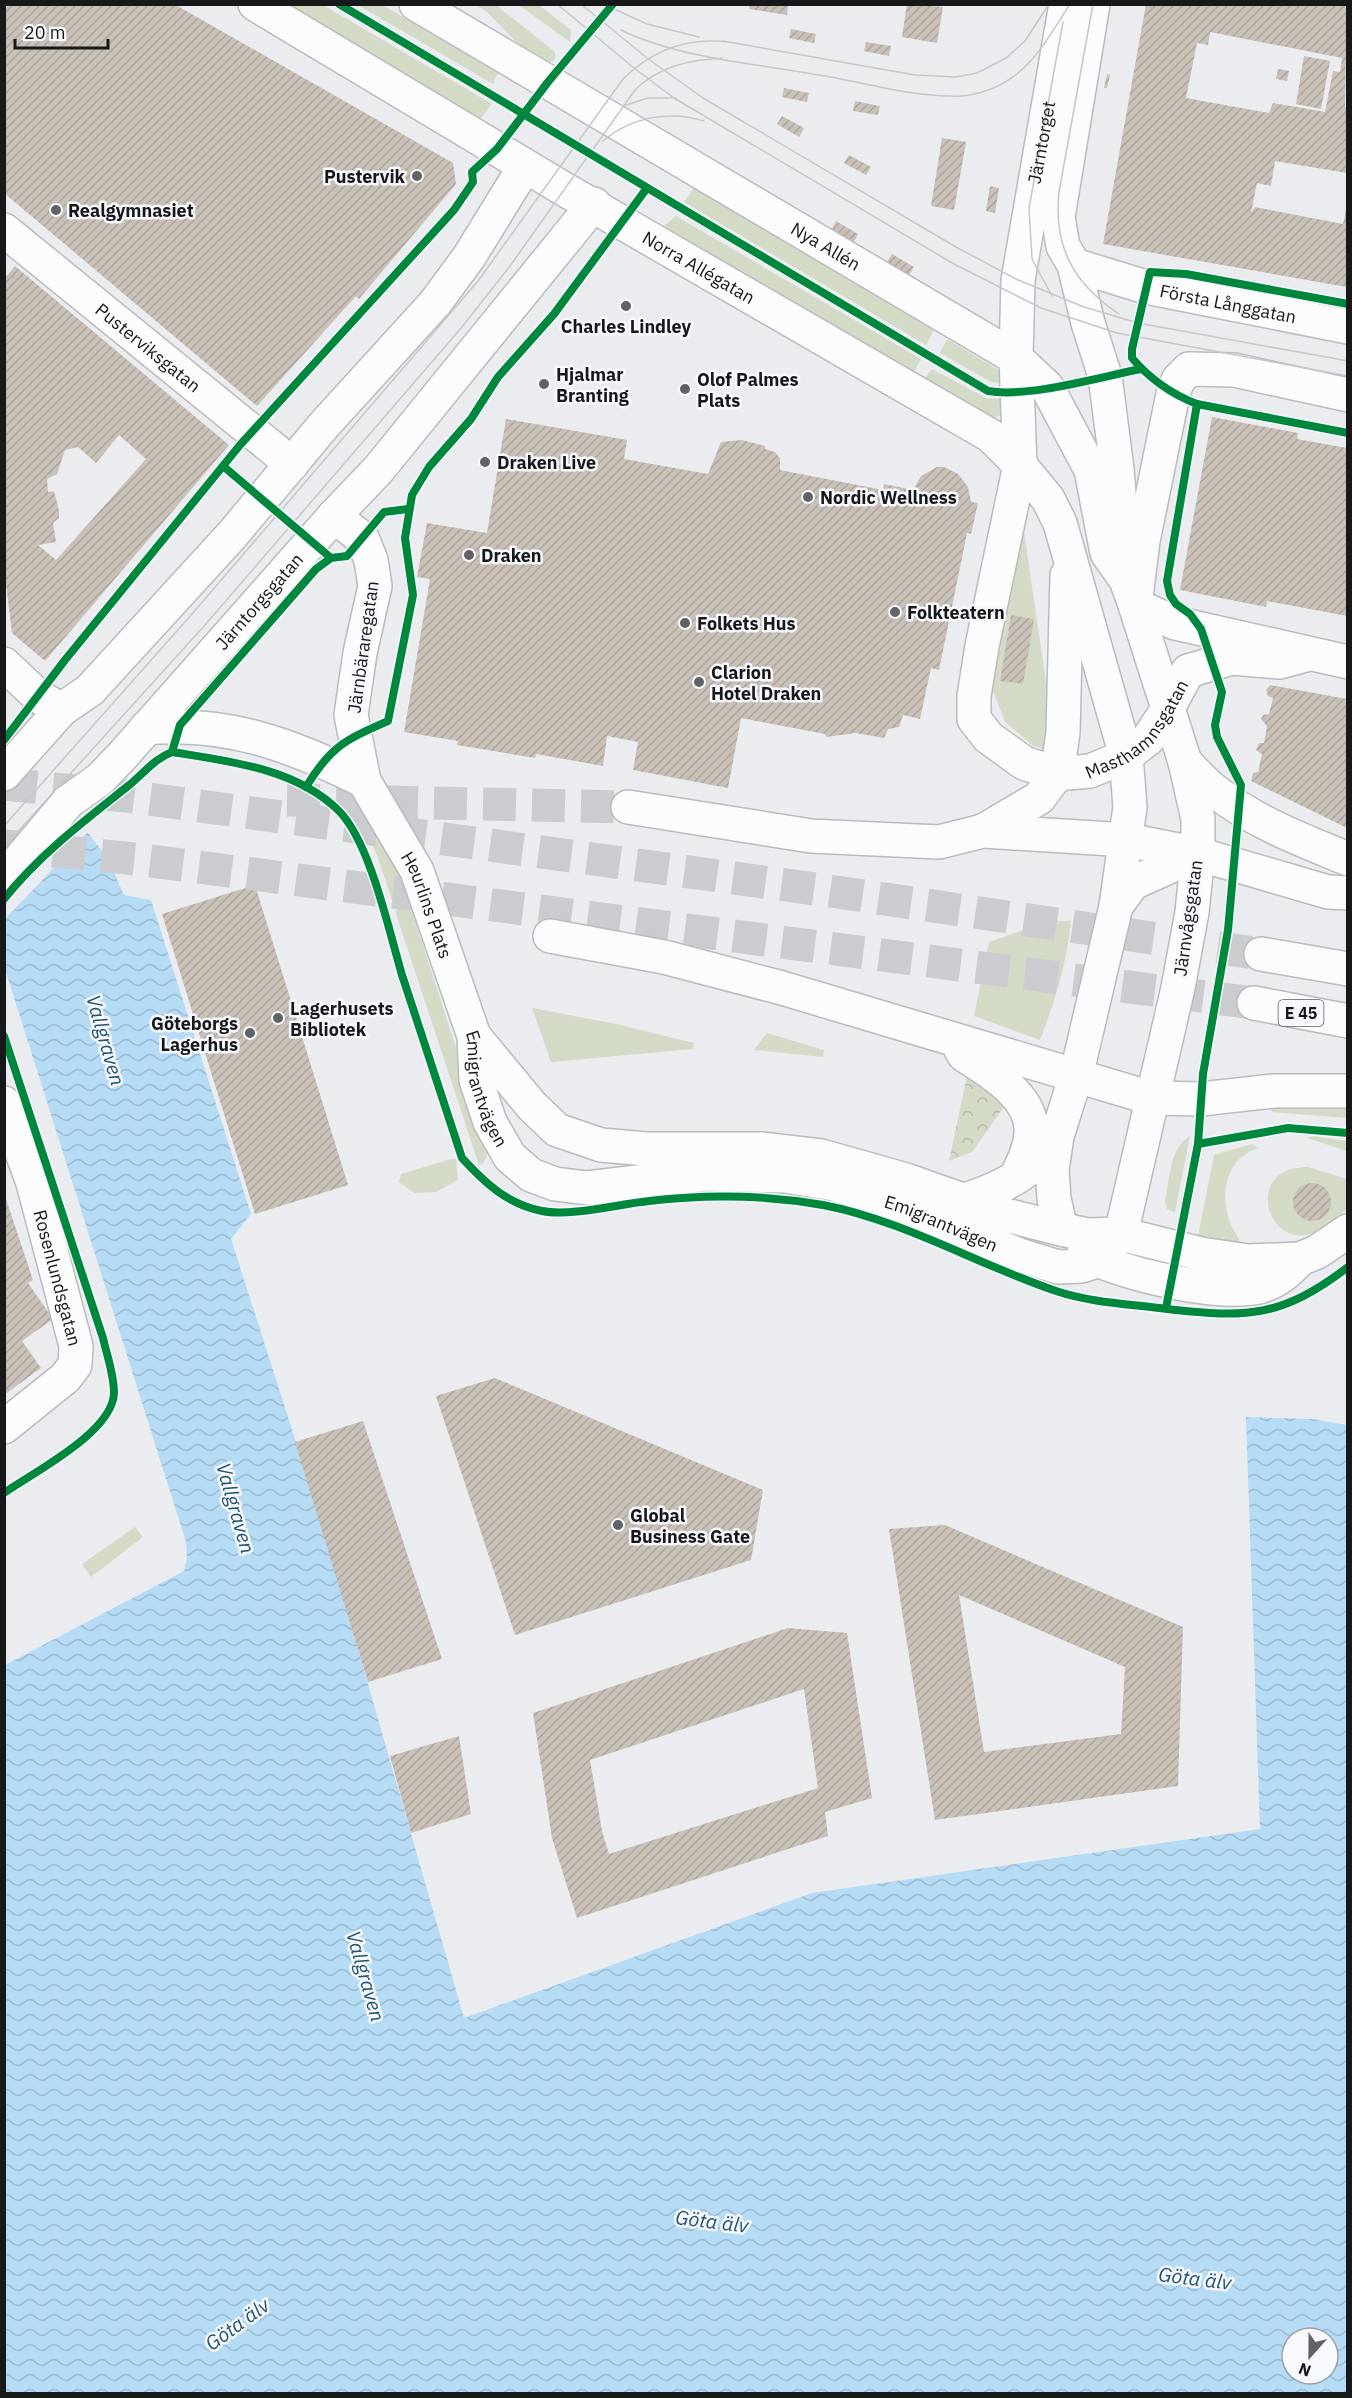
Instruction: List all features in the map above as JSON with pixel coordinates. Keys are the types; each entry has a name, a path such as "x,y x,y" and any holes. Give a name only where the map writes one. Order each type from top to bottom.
{"main road":[{"name":"Norra Allégatan","path":"255,4 525,166 990,436 1020,465"},
{"name":"Nya Allén","path":"416,4 1016,358 1047,387 1091,471 1107,553 1131,592"},
{"name":"Järntorget","path":"1016,358 1018,280 1066,4"},
{"name":"Järntorget","path":"1074,265 1063,246 1058,217 1093,4"},
{"path":"4,774 61,710 90,690 232,535 324,425 435,303 469,257 525,166"},
{"name":"Järntorgsgatan","path":"4,878 68,801 100,779 334,516 378,470 594,204"},
{"name":"Pusterviksgatan","path":"4,230 292,464"},
{"name":"Första Långgatan","path":"1074,265 1146,287 1347,327"},
{"name":"Järnvågsgatan","path":"1074,265 1088,323 1105,376 1131,592 1185,762 1198,819 1198,854 1192,912 1178,988 1121,1234"},
{"path":"1016,358 1020,465 982,646 974,696 974,719 988,737 1024,763 1057,774"},
{"name":"Järnvågsgatan","path":"1131,592 1163,435 1178,380 1189,369 1234,370 1347,395"},
{"path":"1020,465 1048,499 1068,549 1126,756 1130,807 1116,906 1076,1076 1057,1136 1052,1170 1054,1199 1061,1229 1067,1242 1108,1264 1121,1234"},
{"name":"Järnbäraregatan","path":"334,516 362,538 371,560 375,586 360,653 351,715 364,781"},
{"path":"628,807 811,837 939,842 983,831 1039,798 1057,774 1062,733 1068,549"},
{"name":"Masthamnsgatan","path":"1131,592 1174,623 1347,662"},
{"name":"Masthamnsgatan","path":"1057,774 1090,771 1126,756 1148,739 1188,671 1232,658 1279,662 1309,654"},
{"path":"4,664 38,696 61,710"},
{"path":"146,728 180,725 239,732 322,760 364,781"},
{"path":"1185,762 1214,791 1239,808 1279,830 1347,860"},
{"name":"Heurlins Plats","path":"364,781 417,871 474,1036"},
{"path":"983,831 1127,840 1198,854 1328,892 1347,893"},
{"path":"1116,906 1133,884 1198,854"},
{"path":"550,936 675,960 872,1013 957,1041 1151,1098 1201,1100 1274,1091 1347,1091"},
{"path":"1261,954 1347,969"},
{"name":"E 45","path":"1254,1003 1347,1021"},
{"name":"Emigrantvägen","path":"474,1036 532,1106 557,1130 601,1145 646,1149 761,1149 821,1156 906,1180 1002,1214 1061,1229 1088,1235 1121,1234 1201,1254 1248,1261 1300,1259 1317,1252 1347,1231"},
{"name":"Emigrantvägen","path":"474,1036 476,1080 490,1122 510,1157 531,1175 555,1184 587,1188 706,1174 785,1176 834,1184 903,1206 1019,1255 1058,1267 1108,1264 1208,1287 1258,1287 1281,1278 1300,1259"},
{"path":"957,1041 964,1055 994,1075 1020,1101 1030,1120 1031,1133 1027,1154 1016,1177"},
{"name":"Rosenlundsgatan","path":"4,1103 33,1183 76,1346 75,1365 65,1378 4,1427"},
{"path":"965,1200 991,1191 1016,1177 1037,1161 1057,1136"}],"green space":[{"path":"280,5 323,5 492,104 478,122"},
{"path":"358,5 382,5 499,71 493,84"},
{"path":"476,5 496,5 555,52 555,60 545,64 527,53 487,12"},
{"path":"519,5 539,5 571,30 570,42"},
{"path":"694,188 934,330 926,345 684,202"},
{"path":"676,216 921,359 914,372 664,226"},
{"path":"947,339 1002,372 1006,384 991,382 940,353"},
{"path":"932,369 988,399 1004,398 1004,413 993,419 924,379"},
{"path":"1023,525 1048,695 1049,717 1045,750 1032,745 1005,722 993,691 1001,610"},
{"path":"372,818 396,858 406,893 392,900 377,855 363,825"},
{"path":"410,905 489,1150 484,1163 479,1165 395,911"},
{"path":"1050,921 1071,921 1060,982 1040,1040 974,1016 989,942"},
{"path":"532,1008 616,1024 694,1043 693,1049 551,1062"},
{"path":"767,1033 824,1050 823,1057 754,1050"},
{"path":"967,1076 999,1097 1004,1107 972,1152 949,1161"},
{"path":"1347,1106 1347,1118 1272,1112 1271,1110 1273,1107"},
{"path":"1190,1136 1175,1212 1167,1209 1165,1201 1170,1174 1178,1148"},
{"path":"1313,1136 1347,1141 1347,1151 1307,1138"},
{"path":"1252,1144 1258,1148 1245,1154 1236,1164 1229,1175 1226,1187 1228,1214 1239,1242 1198,1236 1214,1155"},
{"path":"456,1159 458,1180 436,1192 414,1193 399,1182 401,1174"},
{"path":"1308,1167 1347,1179 1347,1209 1318,1231 1297,1235 1284,1230 1274,1220 1268,1207 1268,1193 1274,1180 1287,1171"},
{"path":"135,1527 143,1537 91,1577 82,1564"}],"water":[{"path":"4,728 107,857 124,895 151,900 251,1214 231,1239 320,1517 464,2018 812,1893 1260,1829 1246,1417 1313,1419 1347,1425 1347,2393 5,2393 5,1665 184,1571 187,1559 186,1542 5,969"}],"pier":[{"path":"5,725 89,831 5,919"}],"building":[{"path":"4,4 174,4 453,163 456,184 359,299 356,296 257,406 4,193"},
{"path":"907,4 943,7 937,43 902,37"},
{"path":"1146,4 1347,4 1345,107 1347,108 1347,173 1275,161 1271,186 1257,183 1251,213 1255,207 1343,224 1347,204 1347,287 1103,244","holes":["1210,32 1342,58 1340,72 1333,71 1325,112 1273,103 1269,113 1186,98 1197,43 1208,45"]},
{"path":"750,5 788,5 787,15 749,9"},
{"path":"791,29 816,34 814,43 789,38"},
{"path":"866,42 891,46 889,56 864,51"},
{"path":"1304,56 1330,61 1321,109 1296,104"},
{"path":"1278,69 1289,71 1287,81 1276,79"},
{"path":"1107,74 1110,75 1107,88 1104,88"},
{"path":"784,88 809,93 807,102 782,97"},
{"path":"855,101 880,106 878,115 853,111"},
{"path":"782,116 804,128 799,137 777,124"},
{"path":"942,138 966,142 954,210 931,206"},
{"path":"849,155 871,167 866,175 844,163"},
{"path":"990,186 999,188 995,213 986,211"},
{"path":"836,221 858,234 854,242 832,229"},
{"path":"892,254 914,267 909,275 887,262"},
{"path":"15,266 229,445 45,661 12,633 4,568 4,279","holes":["119,435 146,459 56,560 38,545 56,542 53,523 59,518 59,511 54,491 48,492 47,479 57,474 65,450 78,447 96,463"]},
{"path":"1212,417 1298,433 1297,439 1347,448 1347,616 1267,601 1266,607 1180,590"},
{"name":"Folkets Hus","path":"506,419 627,440 624,459 708,474 721,442 742,440 765,446 765,449 775,452 780,458 780,470 883,490 884,484 913,490 921,476 937,467 944,467 958,474 968,487 971,502 978,503 971,534 967,533 939,670 931,668 920,719 903,715 899,727 888,729 884,738 856,733 826,737 825,734 741,718 728,788 633,770 638,742 607,736 603,766 536,754 535,758 457,745 458,741 404,732 430,579 417,577 427,523 487,533"},
{"path":"1011,615 1034,619 1023,684 1000,681"},
{"path":"1270,685 1347,699 1347,828 1251,781 1253,773 1258,772 1262,754 1256,750 1259,743 1264,743 1267,726 1261,719 1263,715 1269,714 1273,698 1268,696 1266,690"},
{"name":"Göteborgs Lagerhus","path":"255,885 348,1185 255,1214 162,914"},
{"path":"1312,1183 1325,1189 1331,1202 1325,1215 1312,1221 1299,1215 1293,1202 1299,1189"},
{"path":"4,1193 33,1280 28,1283 53,1319 22,1341 41,1368 4,1395"},
{"name":"Global Business Gate","path":"495,1378 763,1490 751,1560 515,1635 436,1396"},
{"path":"363,1421 442,1659 368,1682 295,1442"},
{"path":"945,1525 1183,1627 1178,1786 935,1820 889,1529","holes":["959,1595 1125,1667 1121,1734 984,1752"]},
{"path":"788,1628 847,1633 872,1798 825,1812 828,1836 577,1918 552,1838 533,1713","holes":["804,1689 818,1788 609,1854 602,1831 590,1760"]},
{"path":"459,1736 471,1814 411,1833 390,1756"}],"tunnel":[{"path":"4,784 126,796 830,891 1261,954"},
{"path":"287,800 628,807"},
{"path":"4,846 136,859 1254,1003"}],"tram line":[{"path":"557,4 674,98 954,264 1041,308 1117,333 1348,376"},
{"path":"581,4 647,58 703,98 956,247 1018,280 1084,307 1138,323 1348,361"},
{"path":"603,4 647,24 699,37"},
{"path":"723,41 915,75 956,77 977,73 1006,58 1025,41 1049,4"},
{"path":"621,30 644,40 694,54 903,92 961,96 991,89 1017,74 1046,42 1070,4"},
{"path":"1093,4 1059,192 1058,212 1063,247 1070,262 1090,290 1119,314"},
{"path":"1052,296 1032,259 1029,208 1063,22"},
{"path":"4,826 192,614 478,281 623,79 646,60 672,47 699,41 729,42"},
{"path":"4,847 205,625 462,327 510,266 635,90 654,75 665,70 698,60 722,58"},
{"path":"623,106 648,98 676,98"},
{"path":"603,141 626,126 651,118 677,116 704,121"}],"cycle path":[{"path":"339,4 988,391 1023,392 1141,369"},
{"path":"4,740 65,660 240,445 454,210 473,182 472,172 497,149 548,82 613,4"},
{"path":"306,787 323,762 340,746 388,721 413,595 405,538 412,495 429,467 471,419 498,377 554,314 647,188"},
{"path":"1166,1308 1198,1144 1203,1074 1228,930 1241,785 1217,737 1215,725 1222,692 1201,629 1190,614 1176,604 1170,595 1167,581 1197,404 1178,396 1146,373 1132,358 1132,349 1150,272 1186,274 1348,304"},
{"path":"1197,404 1348,433"},
{"path":"223,466 331,558"},
{"path":"172,752 180,725 316,569 331,558 347,556 384,512 408,509"},
{"path":"4,899 32,867 63,839 166,755 172,752 260,769 302,784 321,796 338,810 360,843 377,888 402,975 462,1158 479,1176 507,1198 529,1208 553,1212 580,1211 671,1199 714,1197 758,1197 823,1205 882,1221 1056,1291 1111,1303 1195,1312 1242,1313 1282,1305 1324,1284 1348,1267"},
{"path":"4,1036 103,1338 114,1386 110,1408 101,1422 87,1436 70,1450 4,1493"},
{"path":"1198,1144 1288,1128 1348,1133"}],"place":[{"name":"Pustervik","path":"417,176"},
{"name":"Realgymnasiet","path":"56,210"},
{"name":"Charles Lindley","path":"626,306"},
{"name":"Hjalmar Branting","path":"544,384"},
{"name":"Olof Palmes Plats","path":"685,389"},
{"name":"Draken Live","path":"485,462"},
{"name":"Nordic Wellness","path":"808,497"},
{"name":"Draken","path":"469,555"},
{"name":"Folkteatern","path":"895,612"},
{"name":"Folkets Hus","path":"685,623"},
{"name":"Clarion Hotel Draken","path":"699,682"},
{"name":"Lagerhusets Bibliotek","path":"278,1018"},
{"name":"Göteborgs Lagerhus","path":"250,1033"},
{"name":"Global Business Gate","path":"618,1525"}],"water label":[{"name":"Vallgraven","path":"106,1040"},
{"name":"Vallgraven","path":"236,1508"},
{"name":"Vallgraven","path":"366,1976"},
{"name":"Göta älv","path":"712,2221"},
{"name":"Göta älv","path":"1195,2278"},
{"name":"Göta älv","path":"237,2324"}]}
